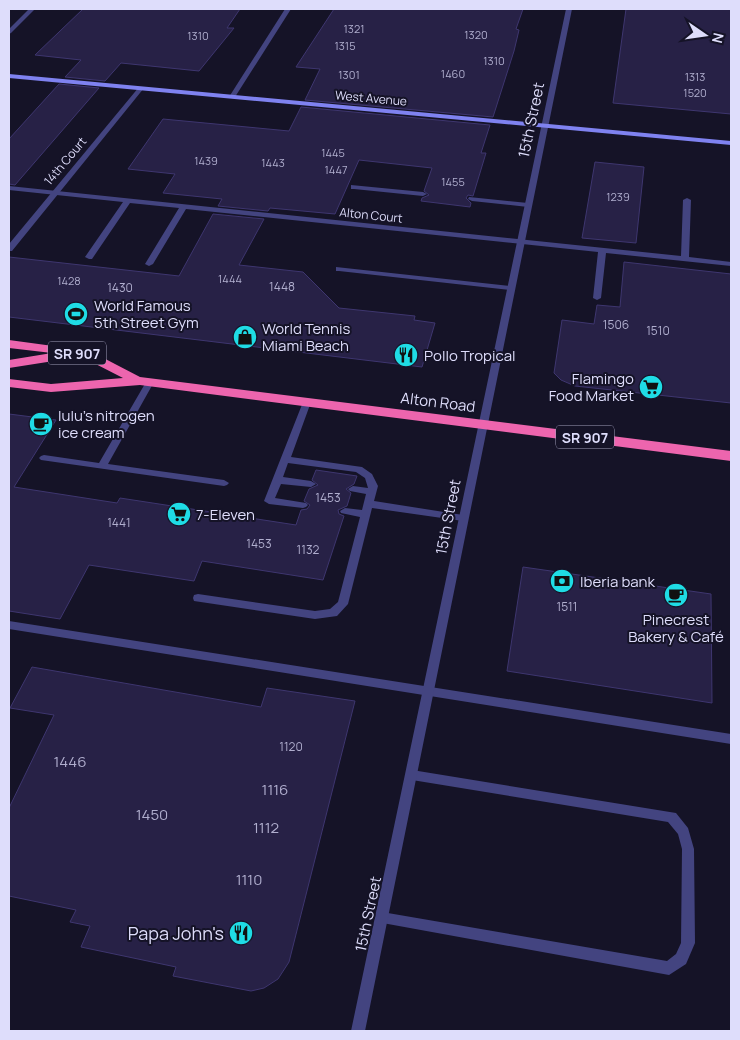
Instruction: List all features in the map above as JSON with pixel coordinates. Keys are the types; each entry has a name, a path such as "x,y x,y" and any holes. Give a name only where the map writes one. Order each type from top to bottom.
{"highway":[{"name":"Alton Road","path":"9,344 85,354 145,382"},
{"path":"9,364 76,353"},
{"name":"Alton Road","path":"9,382 51,388 145,382 731,456"}],"street":[{"path":"9,32 32,9"},
{"path":"232,96 288,9"},
{"name":"15th Street","path":"358,1031 429,692 481,424 570,9"},
{"name":"West Avenue","path":"9,76 731,143"},
{"name":"14th Court","path":"9,249 141,88"},
{"name":"Alton Court","path":"9,188 731,264"},
{"path":"354,188 423,194"},
{"path":"472,199 528,205"},
{"path":"685,259 687,200"},
{"path":"89,257 128,201"},
{"path":"149,264 183,207"},
{"path":"597,298 602,250"},
{"path":"339,269 510,288"},
{"path":"102,466 145,382"},
{"path":"303,505 269,500 307,402"},
{"path":"44,458 224,483"},
{"path":"198,598 315,615 333,613 343,604 373,486 369,476 359,469 285,459"},
{"path":"278,480 310,484"},
{"path":"353,489 371,492"},
{"path":"345,511 367,509 463,518"},
{"path":"9,625 731,739"},
{"path":"382,918 669,968 681,959 688,943 688,849 684,832 672,817 412,775"}],"building":[{"path":"83,9 240,9 227,28 234,28 199,71 121,63 105,81 65,77 81,60 35,55"},
{"path":"334,9 523,9 516,29 519,30 514,51 493,117 305,100 320,69 296,67"},
{"path":"626,9 731,9 731,114 613,103"},
{"path":"59,84 99,88 15,185 9,184 9,139"},
{"path":"301,107 490,125 481,153 486,153 473,196 468,195 466,198 471,203 470,207 421,201 422,198 429,195 424,191 432,168 359,160 335,214 270,208 268,211 218,206 222,199 163,193 175,174 128,169 163,119 289,131"},
{"path":"595,162 644,167 636,243 582,238"},
{"path":"213,214 264,219 239,265 303,272 339,308 415,316 414,320 435,323 422,367 9,317 9,257 179,276"},
{"path":"624,262 731,274 731,403 575,386 561,380 554,373 562,320 594,324 597,305 620,307"},
{"path":"9,414 56,420 14,487 117,503 120,498 296,525 301,510 307,509 310,505 304,501 309,489 318,485 312,480 316,470 357,476 354,484 346,489 351,493 347,506 338,510 339,514 344,516 323,580 202,561 194,581 89,565 60,619 9,611"},
{"path":"523,567 711,594 712,703 507,671"},
{"path":"32,667 261,707 267,688 355,701 289,962 278,979 264,988 251,991 173,976 176,967 81,947 90,926 70,922 76,910 9,896 9,808 54,715 10,708"}],"place":[{"name":"World Famous 5th Street Gym","path":"76,314"},
{"name":"World Tennis Miami Beach","path":"245,337"},
{"name":"Pollo Tropical","path":"406,355"},
{"name":"Flamingo Food Market","path":"651,387"},
{"name":"lulu's nitrogen ice cream","path":"41,424"},
{"name":"7-Eleven","path":"179,514"},
{"name":"Iberia bank","path":"562,581"},
{"name":"Pinecrest Bakery & Café","path":"676,595"},
{"name":"Papa John's","path":"241,933"}]}
